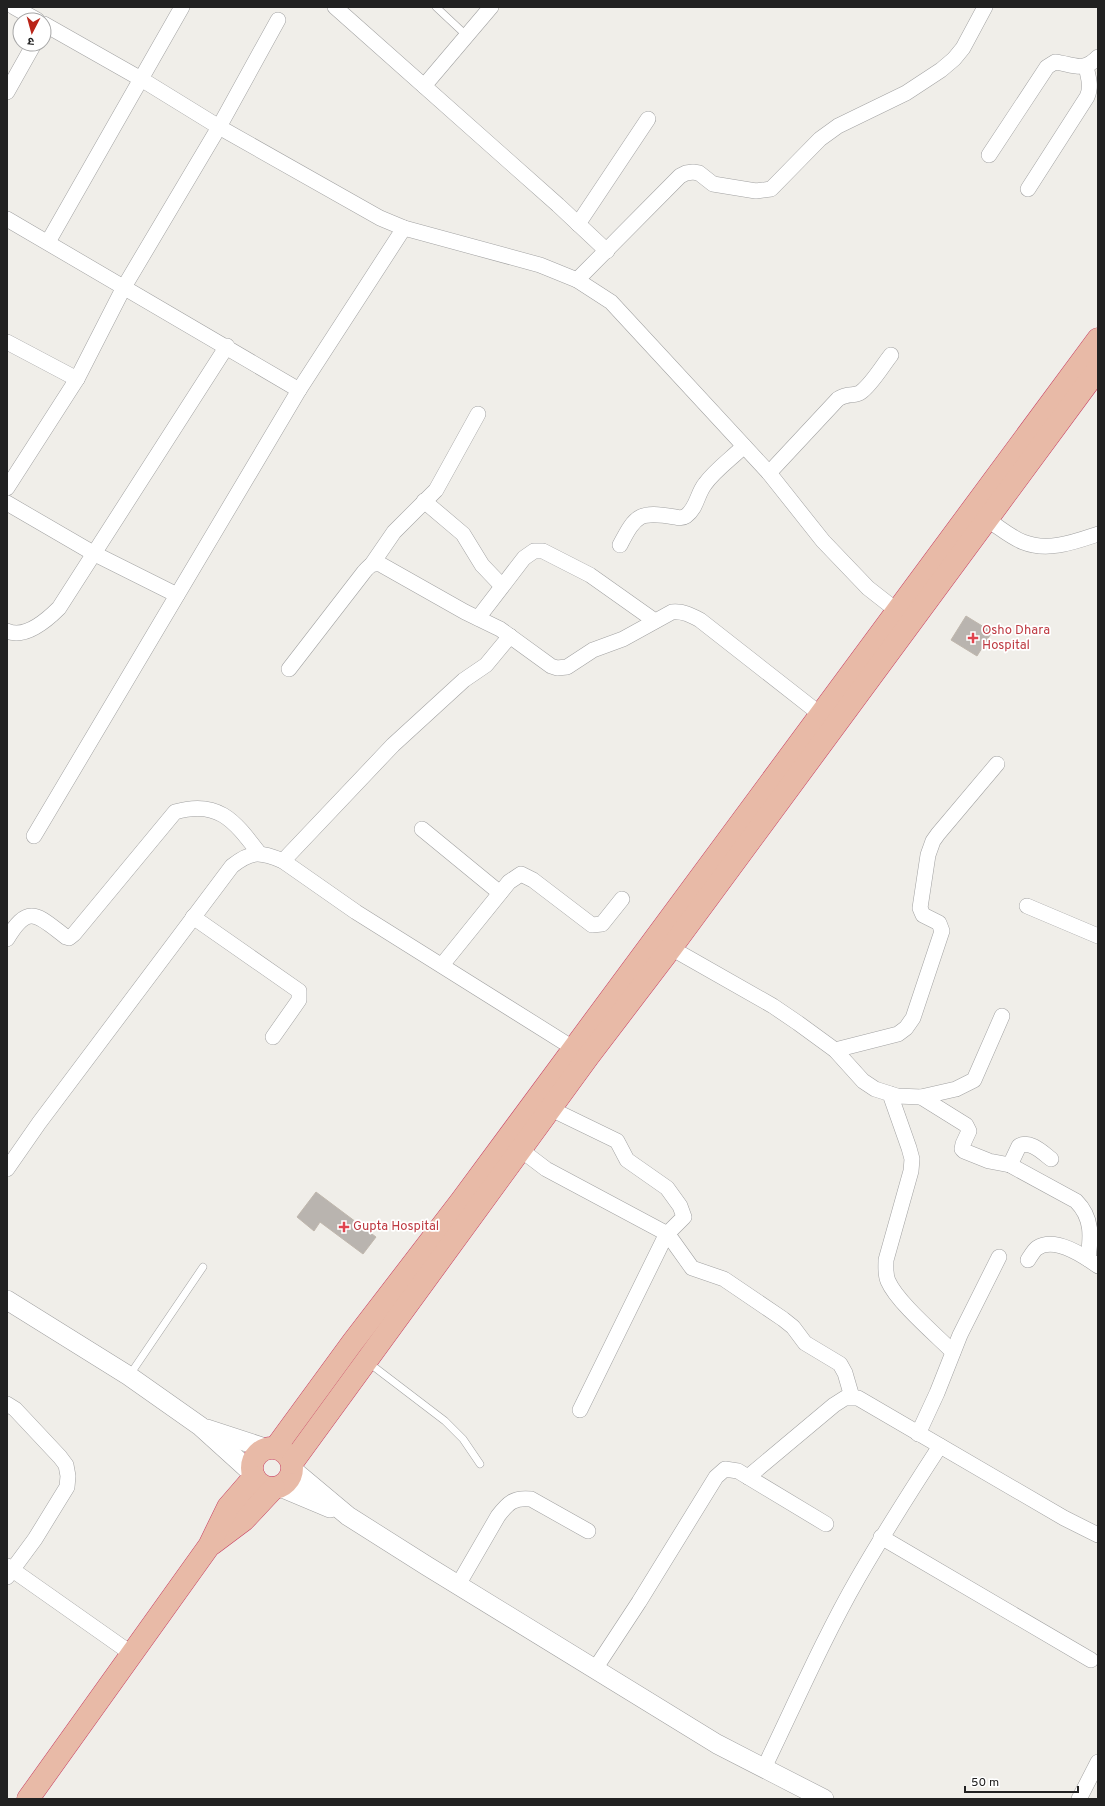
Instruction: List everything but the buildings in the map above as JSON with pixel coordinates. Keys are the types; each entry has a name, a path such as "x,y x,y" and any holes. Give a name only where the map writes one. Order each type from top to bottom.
{"highway":[{"path":"209,1546 244,1520 277,1487 291,1477 293,1466 366,1360 588,1057 671,948 904,616 1003,469 1098,339"},
{"path":"277,1487 262,1486 253,1475 252,1463 256,1454 271,1448 461,1201 820,714 986,519 1098,369"},
{"path":"271,1448 287,1453 293,1466"},
{"path":"28,1799 209,1546 228,1507 253,1475"}],"street":[{"path":"48,242 182,7"},
{"path":"335,7 607,251"},
{"path":"424,86 491,7"},
{"path":"577,280 680,176 686,172 699,173 713,184 756,191 771,189 820,139 838,126 906,92 942,70 963,48 984,7"},
{"path":"7,488 77,379 124,287 219,127 278,20"},
{"path":"52,29 141,79 219,127 380,218 404,228 540,265 577,280 611,302 768,473 823,541 868,588 904,616"},
{"path":"7,92 30,52"},
{"path":"989,155 1047,67 1055,62 1080,67 1086,66 1098,57"},
{"path":"1028,189 1090,91 1090,82 1086,66"},
{"path":"578,224 648,119"},
{"path":"7,219 227,346 300,390"},
{"path":"34,836 300,390 404,228"},
{"path":"7,342 77,379"},
{"path":"7,631 11,633 22,632 47,619 59,608 227,346"},
{"path":"768,473 838,399 846,394 856,394 863,390 891,355"},
{"path":"290,669 364,572 372,564 394,532 436,490 478,414"},
{"path":"620,545 630,525 638,518 657,514 680,518 686,516 694,507 705,484 744,446"},
{"path":"424,502 463,534 482,565 502,586"},
{"path":"7,503 94,553 177,595"},
{"path":"986,519 1022,542 1032,545 1049,547 1058,546 1098,534"},
{"path":"478,618 524,558 534,550 543,551 596,579 655,621"},
{"path":"372,564 380,564 500,629 551,666 563,669 593,650 623,639 672,612 679,611 700,620 820,714"},
{"path":"283,861 393,745 464,680 486,665 510,636"},
{"path":"835,1050 898,1034 906,1028 913,1018 942,931 939,923 923,915 920,908 930,849 938,834 996,764"},
{"path":"7,939 20,920 28,916 41,918 69,938 74,934 175,812 187,808 199,807 212,810 223,815 233,821 259,853"},
{"path":"422,829 500,893"},
{"path":"7,1170 39,1123 232,866 250,854 259,853 283,861 356,912 573,1048"},
{"path":"442,965 500,893 517,876 521,874 525,875 592,925 602,924 622,898"},
{"path":"1027,906 1098,936"},
{"path":"193,917 299,991 300,1000 273,1037"},
{"path":"671,948 773,1006 798,1022 835,1050 863,1081 875,1089 890,1094 921,1097 956,1089 974,1080 1002,1016"},
{"path":"890,1094 912,1159 911,1170 886,1260 886,1272 888,1280 902,1300 953,1352"},
{"path":"921,1097 966,1125 969,1131 963,1144 964,1151 989,1161 1010,1165 1076,1201 1082,1207 1090,1225 1093,1262"},
{"path":"551,1109 617,1141 626,1160 667,1188 680,1206 684,1217 666,1235 580,1410"},
{"path":"1010,1165 1019,1146 1022,1144 1032,1146 1050,1158"},
{"path":"521,1150 546,1169 662,1231 692,1268 724,1278 783,1319 793,1327 805,1343 840,1364 845,1373 852,1397"},
{"path":"1028,1260 1038,1248 1046,1245 1067,1247 1093,1262"},
{"path":"918,1434 937,1394 972,1308 999,1257"},
{"path":"7,1300 128,1376 200,1426 253,1475"},
{"path":"748,1477 834,1405 845,1398 852,1397 863,1401 1064,1518 1098,1535"},
{"path":"7,1404 15,1409 60,1457 66,1465 68,1476 67,1487 35,1539 9,1571 132,1654"},
{"path":"200,1426 271,1448"},
{"path":"764,1768 828,1634 881,1537 940,1446"},
{"path":"293,1466 348,1516"},
{"path":"595,1669 639,1602 716,1477 725,1469 738,1470 826,1524"},
{"path":"277,1487 348,1516 716,1744 824,1799"},
{"path":"458,1584 498,1516 505,1506 514,1500 521,1498 531,1499 588,1531"},
{"path":"881,1537 1091,1660"},
{"path":"1079,1799 1098,1762"}],"lane":[{"path":"436,7 467,36"},
{"path":"128,1376 203,1267"},
{"path":"366,1360 445,1421 463,1439 480,1464"}],"place":[{"name":"Osho Dhara Hospital","path":"973,638"},
{"name":"Gupta Hospital","path":"344,1227"}]}
